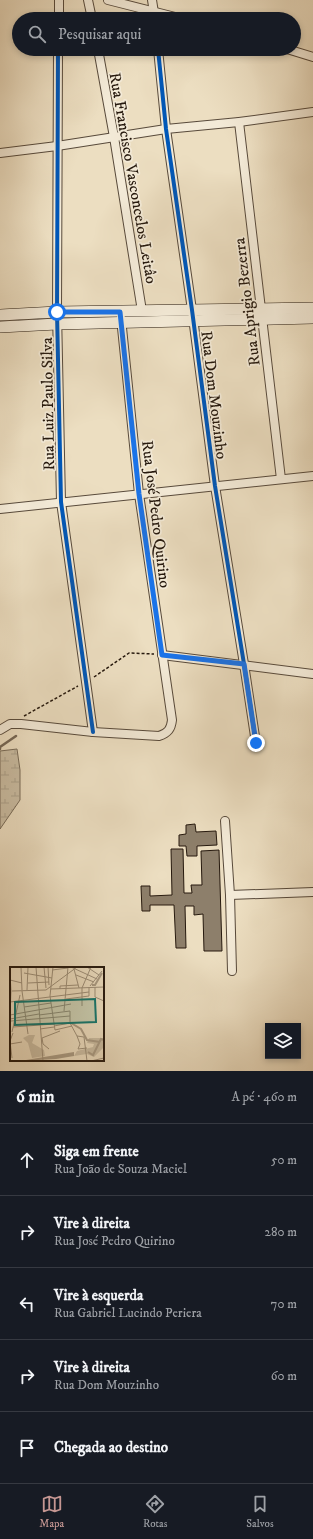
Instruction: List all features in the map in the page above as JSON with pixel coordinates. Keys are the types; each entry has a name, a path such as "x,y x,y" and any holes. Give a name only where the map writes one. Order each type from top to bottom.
{"street":[{"path":"59,0 59,12"},
{"path":"88,0 91,12"},
{"path":"108,0 145,12"},
{"path":"152,0 154,12"},
{"path":"301,53 313,57"},
{"name":"Rua Luiz Paulo Silva","path":"58,56 57,318 61,502 93,732"},
{"name":"Rua Francisco Vasconcelos Leitâo","path":"99,56 142,311"},
{"name":"Rua Dom Mouzinho","path":"159,56 166,129 193,316 215,486 256,743"},
{"path":"0,153 57,146 166,129 239,122 313,112"},
{"name":"Rua Aprigio Bezerra","path":"239,122 281,479"},
{"path":"0,315 122,323 193,316 262,314 313,308"},
{"path":"0,327 57,318 120,312 142,311 193,316"},
{"name":"Rua José Pedro Quirino","path":"93,732 159,736 167,733 171,728 172,720 139,494 120,312"},
{"path":"262,314 313,318"},
{"path":"0,509 313,476"},
{"path":"162,655 244,664 313,674"},
{"path":"0,725 0,729 10,724 93,732"},
{"path":"225,821 230,895 232,971"},
{"path":"230,895 313,892"}],"green space":[{"path":"17,749 20,770 20,800 0,829 0,751"}],"building":[{"path":"195,824 196,832 216,831 217,845 197,846 197,856 187,856 186,846 179,846 179,835 186,834 186,825"},
{"path":"171,849 183,849 184,893 192,893 191,885 202,885 201,851 219,850 222,951 204,951 203,914 194,915 194,906 185,906 186,948 176,948 174,905 150,905 150,911 142,911 141,886 150,886 150,896 172,895"}],"waterway":[{"path":"0,749 0,747 16,736"}],"cycle path":[{"path":"58,56 57,312 61,502 93,732"},
{"path":"159,56 166,129 215,486 256,743"}],"route":[{"path":"57,312 120,312 139,494 162,655 244,664 256,743"}]}
